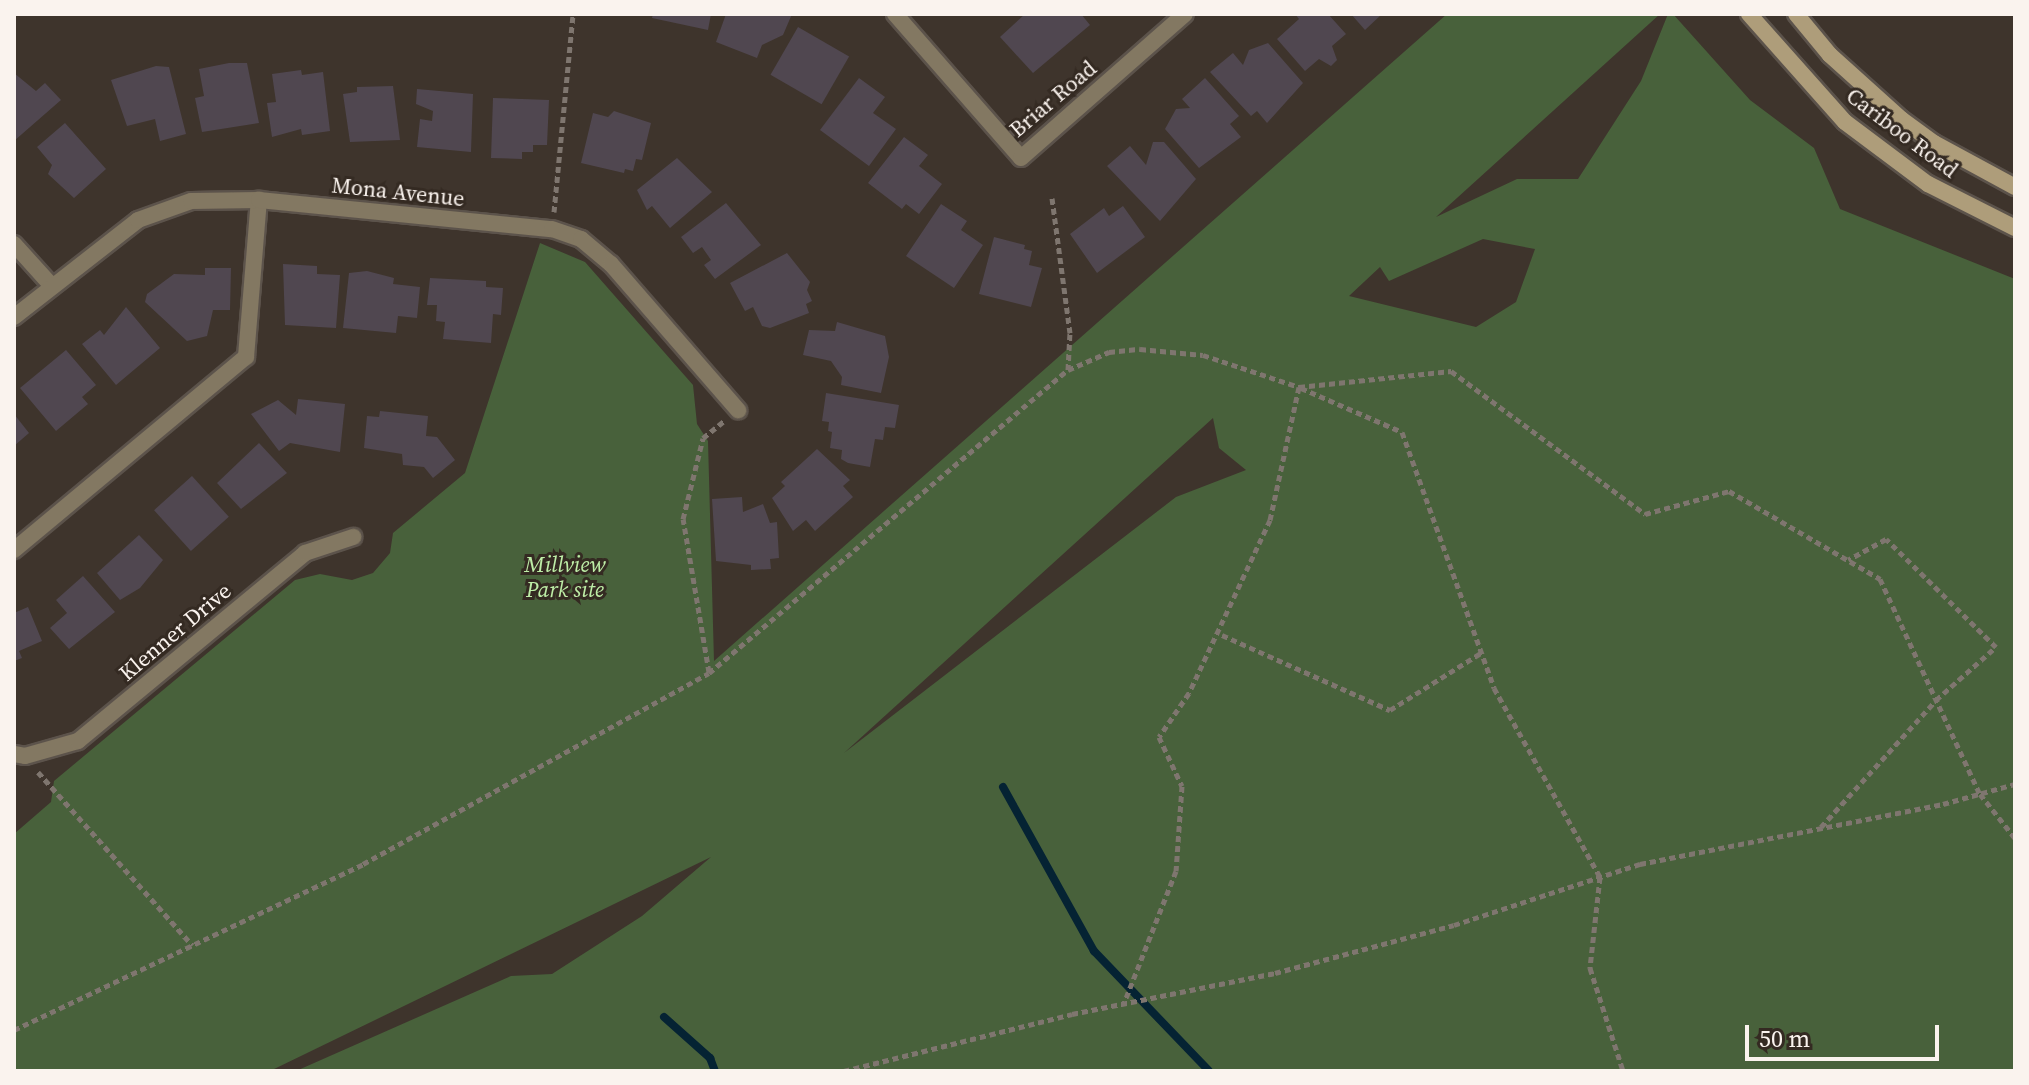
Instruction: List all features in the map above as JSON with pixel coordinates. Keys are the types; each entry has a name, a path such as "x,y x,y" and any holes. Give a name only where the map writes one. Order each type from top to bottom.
{"street":[{"name":"Briar Road","path":"895,14 1021,158 1185,14"},
{"name":"Cariboo Road","path":"1749,14 1845,122 1928,184 2015,228"},
{"name":"Cariboo Road","path":"1796,14 1830,55 1901,119 1934,143 2015,187"},
{"name":"Mona Avenue","path":"14,317 114,236 166,208 214,198 566,232 611,264 738,410"},
{"path":"14,550 246,357 259,200"},
{"path":"14,244 52,286"},
{"name":"Klenner Drive","path":"19,755 78,741 305,553 353,537"}],"path":[{"path":"555,196 573,14"},
{"path":"1052,198 1070,333 1068,370"},
{"path":"14,1030 363,864 709,673 1068,370 1109,352 1140,349 1203,355 1299,387 1402,432 1494,688 1600,877 1590,968 1623,1071"},
{"path":"1299,387 1451,371 1645,514 1729,491 1880,579 1980,794 2015,838"},
{"path":"1124,1003 1176,871 1182,786 1159,737 1189,693 1270,520 1299,387"},
{"path":"703,438 683,519 709,673"},
{"path":"1820,827 1936,700 1996,647 1886,539 1848,560"},
{"path":"1222,635 1390,710 1481,653"},
{"path":"19,755 192,945"},
{"path":"844,1071 1124,1003 1275,973 1454,925 1640,864 1980,794 2015,784"}],"green space":[{"name":"Millview Park site","path":"1447,14 1660,14 1436,217 1517,179 1578,179 1641,81 1668,14 1673,14 1750,100 1814,148 1840,209 2015,279 2015,1071 296,1071 511,976 552,974 642,916 711,857 270,1071 14,1071 14,834 51,802 54,781 295,580 320,574 352,580 373,573 390,553 393,533 465,473 540,243 585,262 693,385 697,424 708,441 714,661","holes":["1483,239 1535,249 1516,302 1476,327 1349,296 1380,267 1389,281","1213,418 1219,448 1246,470 1176,497 844,753"]}],"building":[{"path":"653,14 711,14 708,30 652,18"},
{"path":"726,14 792,14 783,35 762,45 757,58 716,42"},
{"path":"1025,14 1081,14 1090,25 1033,73 1000,37"},
{"path":"1295,14 1328,14 1346,34 1332,46 1337,60 1331,66 1319,59 1305,71 1277,39 1299,19"},
{"path":"1351,14 1382,14 1365,30"},
{"path":"798,27 849,56 822,104 770,75"},
{"path":"1268,43 1303,83 1267,123 1257,111 1251,116 1210,72 1233,53 1243,65 1249,50"},
{"path":"247,63 259,123 202,132 195,98 204,96 199,69"},
{"path":"156,66 169,67 186,134 160,141 155,119 127,126 111,80"},
{"path":"301,70 302,75 323,72 330,131 302,135 301,129 272,137 267,103 276,102 272,74"},
{"path":"14,73 36,91 45,83 61,100 14,141"},
{"path":"859,78 885,97 873,113 896,129 869,166 820,130"},
{"path":"1205,78 1239,116 1230,124 1241,137 1199,168 1165,129 1176,109 1190,108 1182,99"},
{"path":"393,86 400,140 350,142 343,94 357,92 357,87"},
{"path":"417,89 473,94 471,152 417,147 420,119 432,121 433,111 416,104"},
{"path":"493,98 549,100 547,145 533,145 533,152 522,152 522,159 491,158"},
{"path":"614,111 651,123 642,160 636,159 633,171 625,169 624,173 581,163 593,113 608,117"},
{"path":"65,123 106,169 74,198 48,174 52,165 37,147"},
{"path":"904,137 928,155 919,166 942,184 919,214 906,204 902,209 868,183"},
{"path":"1153,142 1164,142 1196,179 1160,221 1107,166 1130,146 1146,165"},
{"path":"677,158 712,192 670,228 652,206 647,210 637,190"},
{"path":"726,203 761,245 715,279 704,265 711,260 702,247 693,253 681,237"},
{"path":"941,204 967,221 961,230 983,245 954,288 906,256"},
{"path":"1123,206 1145,237 1097,273 1070,234 1104,208 1109,216"},
{"path":"994,237 1025,245 1024,249 1032,251 1029,265 1042,268 1031,307 979,294"},
{"path":"787,253 810,282 807,290 812,301 806,304 809,313 770,328 762,326 753,307 745,311 730,283"},
{"path":"283,264 317,266 317,274 340,275 336,328 285,325"},
{"path":"205,268 231,268 230,310 213,310 207,336 187,341 145,302 147,294 174,274 205,275"},
{"path":"367,271 394,278 393,284 420,287 417,318 398,316 396,333 343,328 349,273"},
{"path":"430,278 486,281 486,287 503,288 501,315 493,314 491,343 443,339 445,322 436,321 437,305 427,305"},
{"path":"126,307 160,348 116,385 82,344 100,330 104,335"},
{"path":"837,322 885,336 889,357 881,393 841,385 842,377 831,361 803,355 809,330 835,331"},
{"path":"66,350 96,385 82,397 88,404 56,431 20,388"},
{"path":"826,393 899,405 895,428 885,427 883,440 875,439 870,467 848,463 841,459 842,450 830,448 832,432 828,431 829,422 822,421"},
{"path":"298,399 345,404 340,452 290,443 279,451 251,414 278,400 296,415"},
{"path":"380,411 428,416 426,436 437,437 455,460 433,478 424,467 403,465 402,454 364,448 367,416 379,417"},
{"path":"14,414 29,433 14,446"},
{"path":"259,443 287,473 241,509 217,483"},
{"path":"817,449 850,480 843,486 853,497 815,531 806,520 793,531 772,498 785,486 781,482"},
{"path":"192,476 229,517 191,551 154,510"},
{"path":"742,497 743,512 763,504 770,523 777,522 779,558 770,559 771,569 751,570 751,565 716,561 712,499"},
{"path":"139,535 163,560 140,588 120,600 97,573"},
{"path":"83,576 115,612 69,649 50,628 67,613 56,600"},
{"path":"28,607 42,641 19,651 22,658 14,661 14,613"}],"waterway":[{"path":"1003,787 1094,951 1209,1071"},
{"path":"664,1017 710,1058 715,1071"}]}
